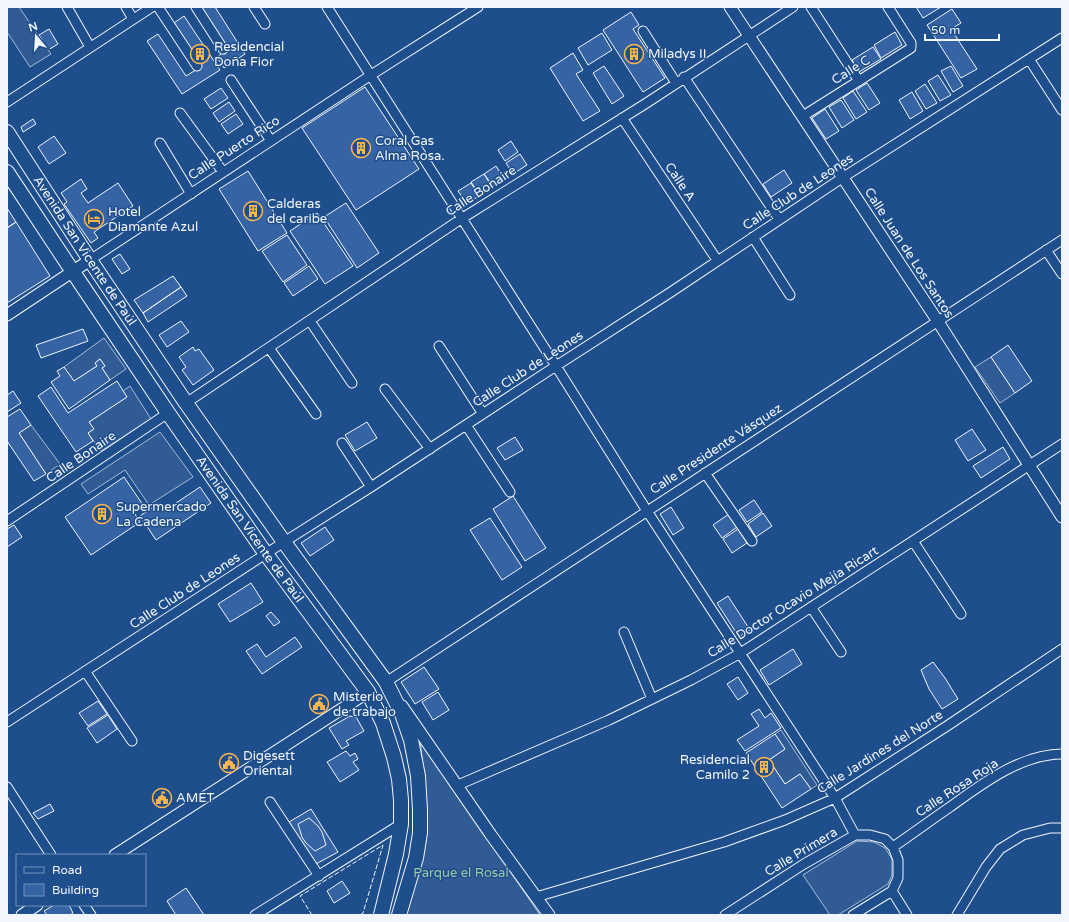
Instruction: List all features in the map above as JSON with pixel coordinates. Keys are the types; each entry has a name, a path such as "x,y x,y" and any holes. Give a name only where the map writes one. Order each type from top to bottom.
{"main road":[{"name":"Avenida San Vicente de Paúl","path":"7,132 90,260 186,403 284,542 386,682 402,714 411,740 418,776 420,803 420,833 416,858 400,915"},
{"name":"Avenida San Vicente de Paúl","path":"7,172 168,413 266,554 368,692 383,723 394,757 400,786 402,824 381,915"}],"street":[{"path":"66,7 90,47"},
{"path":"126,7 133,19"},
{"path":"7,102 152,7"},
{"path":"158,7 197,66"},
{"path":"196,7 223,49"},
{"path":"254,7 265,24"},
{"path":"327,7 647,511 739,654 835,798 855,835"},
{"name":"Calle Puerto Rico","path":"7,315 371,75 478,7"},
{"name":"Calle Juan de Los Santos","path":"730,7 937,320 1062,517"},
{"name":"Calle Bonaire","path":"186,403 461,219 622,118 793,7"},
{"path":"811,7 859,81"},
{"name":"Calle C","path":"802,116 911,48 912,45 888,7"},
{"path":"643,31 676,83"},
{"name":"Calle Club de Leones","path":"7,722 671,292 842,178 1062,38"},
{"path":"1029,59 1062,110"},
{"path":"684,77 780,219"},
{"path":"231,80 271,141"},
{"path":"180,113 223,172"},
{"name":"Calle A","path":"622,118 717,260"},
{"path":"160,143 191,194"},
{"path":"753,237 790,295"},
{"name":"Calle Presidente Vásquez","path":"386,682 937,320 1062,240"},
{"path":"1046,250 1062,274"},
{"path":"310,321 352,383"},
{"path":"439,346 483,414"},
{"path":"269,348 316,414"},
{"path":"385,388 430,449"},
{"name":"Calle Bonaire","path":"7,521 168,413"},
{"path":"466,425 510,492"},
{"path":"342,443 371,487"},
{"name":"Calle Doctor Ocavio Mejía Ricart","path":"458,785 609,720 739,654 1062,444"},
{"path":"705,473 752,541"},
{"path":"913,541 960,614"},
{"path":"811,607 841,652"},
{"path":"624,632 652,699"},
{"name":"Calle Jardines del Norte","path":"536,897 724,842 785,820 835,798 947,726 1062,648"},
{"path":"85,671 132,741"},
{"name":"Avenida San Vicente de Paúl","path":"386,682 491,835 549,915"},
{"path":"117,854 368,692"},
{"name":"Calle Rosa Roja","path":"893,847 989,780 1027,761 1055,754 1062,754"},
{"path":"7,787 50,854"},
{"path":"270,802 319,876"},
{"path":"255,915 402,824"},
{"path":"957,915 986,867 1000,849 1023,835 1050,828 1062,828"},
{"name":"Calle Primera","path":"725,915 804,864 855,835 870,835 885,840 893,847"},
{"path":"853,915 892,891 898,878 898,860 893,847"},
{"path":"892,891 907,915"},
{"path":"22,915 36,906"},
{"path":"85,906 91,915"}],"shaded area":[{"path":"7,7 19,7 51,54 30,67 7,32"},
{"path":"104,338 126,369 110,380 102,368 105,366 100,359 95,363 97,366 74,381 64,367"},
{"path":"991,357 1015,393 1000,403 975,367"},
{"path":"130,386 151,419 101,451 88,433 94,429 89,422 127,397 123,391"},
{"path":"31,425 60,464 46,474 19,433"},
{"path":"160,432 193,477 149,505 125,470 88,494 81,484"},
{"path":"781,730 817,785 811,789 800,774 785,784 769,760 785,749 775,734"},
{"name":"Parque el Rosal","path":"420,740 540,915 406,915 421,865 426,826 425,781"},
{"path":"857,841 874,842 885,848 892,859 892,875 888,884 838,915 830,915 803,875"}],"building":[{"path":"197,7 215,7 245,54 224,68 217,57 225,51"},
{"path":"916,7 941,7 923,18"},
{"path":"952,9 961,23 951,29 977,69 961,78 927,25"},
{"name":"Miladys II","path":"631,12 639,25 633,29 665,78 643,92 603,30"},
{"name":"Residencial Doña Fior","path":"184,16 220,70 182,94 147,41 158,34 186,76 199,68 171,25"},
{"path":"49,29 58,44 48,50 39,35"},
{"path":"895,32 902,45 881,58 874,45"},
{"path":"602,33 612,50 588,65 578,48"},
{"path":"873,47 881,59 859,72 852,60"},
{"path":"573,53 583,70 576,74 600,111 583,121 550,68"},
{"path":"604,66 624,96 612,104 593,73"},
{"path":"951,66 963,86 953,92 941,71"},
{"path":"938,75 951,95 940,101 928,81"},
{"path":"867,83 880,103 869,110 856,90"},
{"path":"925,84 937,103 926,109 915,91"},
{"name":"Coral Gas Alma Rosa.","path":"365,87 419,169 356,210 302,128"},
{"path":"221,88 228,98 211,109 204,99"},
{"path":"853,91 867,112 856,119 843,98"},
{"path":"912,92 923,111 910,119 899,100"},
{"path":"841,100 854,120 842,128 829,107"},
{"path":"229,102 235,111 219,122 213,113"},
{"path":"825,109 839,131 826,139 812,118"},
{"path":"236,114 243,124 228,134 221,124"},
{"path":"33,119 36,124 23,132 21,127"},
{"path":"54,136 66,153 49,164 38,147"},
{"path":"511,141 518,152 505,161 498,150"},
{"path":"520,154 527,165 513,174 506,163"},
{"path":"496,166 504,179 493,186 484,174"},
{"path":"784,170 792,183 771,197 763,184"},
{"name":"Calderas del caribe","path":"248,171 287,233 258,251 219,189"},
{"path":"484,174 492,187 480,195 471,182"},
{"name":"Hotel Diamante Azul","path":"81,179 87,189 81,193 88,203 118,183 133,206 94,232 98,238 91,243 64,204 67,202 61,193"},
{"path":"471,183 479,196 467,204 458,191"},
{"path":"346,203 379,253 357,268 324,217"},
{"path":"7,208 16,222 7,228"},
{"path":"317,213 353,266 325,284 290,231"},
{"path":"16,222 50,276 7,303 7,228"},
{"path":"287,235 307,265 283,282 262,251"},
{"path":"120,254 130,269 122,274 112,259"},
{"path":"309,266 318,279 293,296 284,283"},
{"path":"173,276 181,287 143,313 134,300"},
{"path":"181,287 187,296 148,322 143,313"},
{"path":"181,321 189,332 167,347 159,335"},
{"path":"83,329 88,341 41,358 36,345"},
{"path":"1008,345 1032,381 1015,393 991,357"},
{"path":"193,347 195,351 199,349 214,370 193,385 182,370 186,367 179,357"},
{"path":"100,359 105,366 102,368 110,380 69,409 51,382 60,376 57,371 64,367 74,381 97,366 95,363"},
{"path":"117,381 127,397 89,422 94,429 88,433 93,441 76,452 38,396 51,387 68,413"},
{"path":"13,391 21,403 7,412 7,395"},
{"path":"20,409 31,425 19,433 46,474 34,481 7,441 7,417"},
{"path":"367,422 377,438 355,451 345,435"},
{"path":"972,429 986,450 968,461 955,440"},
{"path":"515,437 523,450 505,460 497,448"},
{"path":"1003,447 1010,459 981,478 973,466"},
{"name":"Supermercado La Cadena","path":"124,477 143,505 133,511 140,522 91,555 65,517"},
{"path":"200,487 211,503 156,540 140,516 159,503 164,511"},
{"path":"513,496 546,548 525,561 493,509"},
{"path":"754,500 762,512 747,522 739,510"},
{"path":"671,507 684,528 673,535 660,514"},
{"path":"763,513 772,526 756,537 748,524"},
{"path":"729,514 737,527 722,538 713,525"},
{"path":"490,518 522,567 502,580 470,530"},
{"path":"14,525 22,537 7,547 7,529"},
{"path":"325,527 334,540 310,556 301,543"},
{"path":"738,529 747,543 732,553 723,539"},
{"path":"251,583 263,602 230,622 218,604"},
{"path":"728,596 750,630 739,637 717,603"},
{"path":"271,612 280,622 274,626 266,616"},
{"path":"295,637 302,647 262,674 246,651 257,644 266,657"},
{"path":"793,649 802,664 769,685 760,670"},
{"path":"933,662 958,699 942,709 929,689 921,670"},
{"path":"424,667 439,689 415,704 401,682"},
{"path":"738,677 748,693 738,700 727,684"},
{"path":"438,692 449,710 433,720 422,702"},
{"path":"98,701 107,714 88,726 79,713"},
{"path":"759,709 765,718 771,713 781,728 745,751 737,740 759,726 751,714"},
{"path":"108,715 117,729 97,743 87,728"},
{"path":"350,716 356,717 364,731 346,741 349,745 342,749 329,728"},
{"name":"Residencial Camilo 2","path":"775,734 785,749 769,760 785,784 800,774 811,789 782,808 746,753"},
{"path":"346,751 350,756 355,753 358,759 353,762 359,770 340,782 327,762"},
{"path":"50,804 54,811 38,819 33,813"},
{"path":"311,809 338,852 316,864 289,822"},
{"path":"309,818 322,832 326,845 315,851 302,837 298,824"},
{"path":"342,881 350,893 334,903 327,891"},
{"path":"186,888 204,915 176,915 167,901"},
{"path":"52,906 70,906 73,913 70,915 47,915 44,911"}],"fence":[{"path":"312,915 300,896 383,845 363,913 360,915"}],"place":[{"name":"Residencial Doña Fior","path":"200,54"},
{"name":"Miladys II","path":"634,54"},
{"name":"Coral Gas Alma Rosa.","path":"361,148"},
{"name":"Calderas del caribe","path":"253,211"},
{"name":"Hotel Diamante Azul","path":"94,219"},
{"name":"Supermercado La Cadena","path":"102,514"},
{"name":"Misterio de trabajo","path":"319,704"},
{"name":"Digesett Oriental","path":"229,763"},
{"name":"Residencial Camilo 2","path":"764,767"},
{"name":"AMET","path":"162,798"}]}
